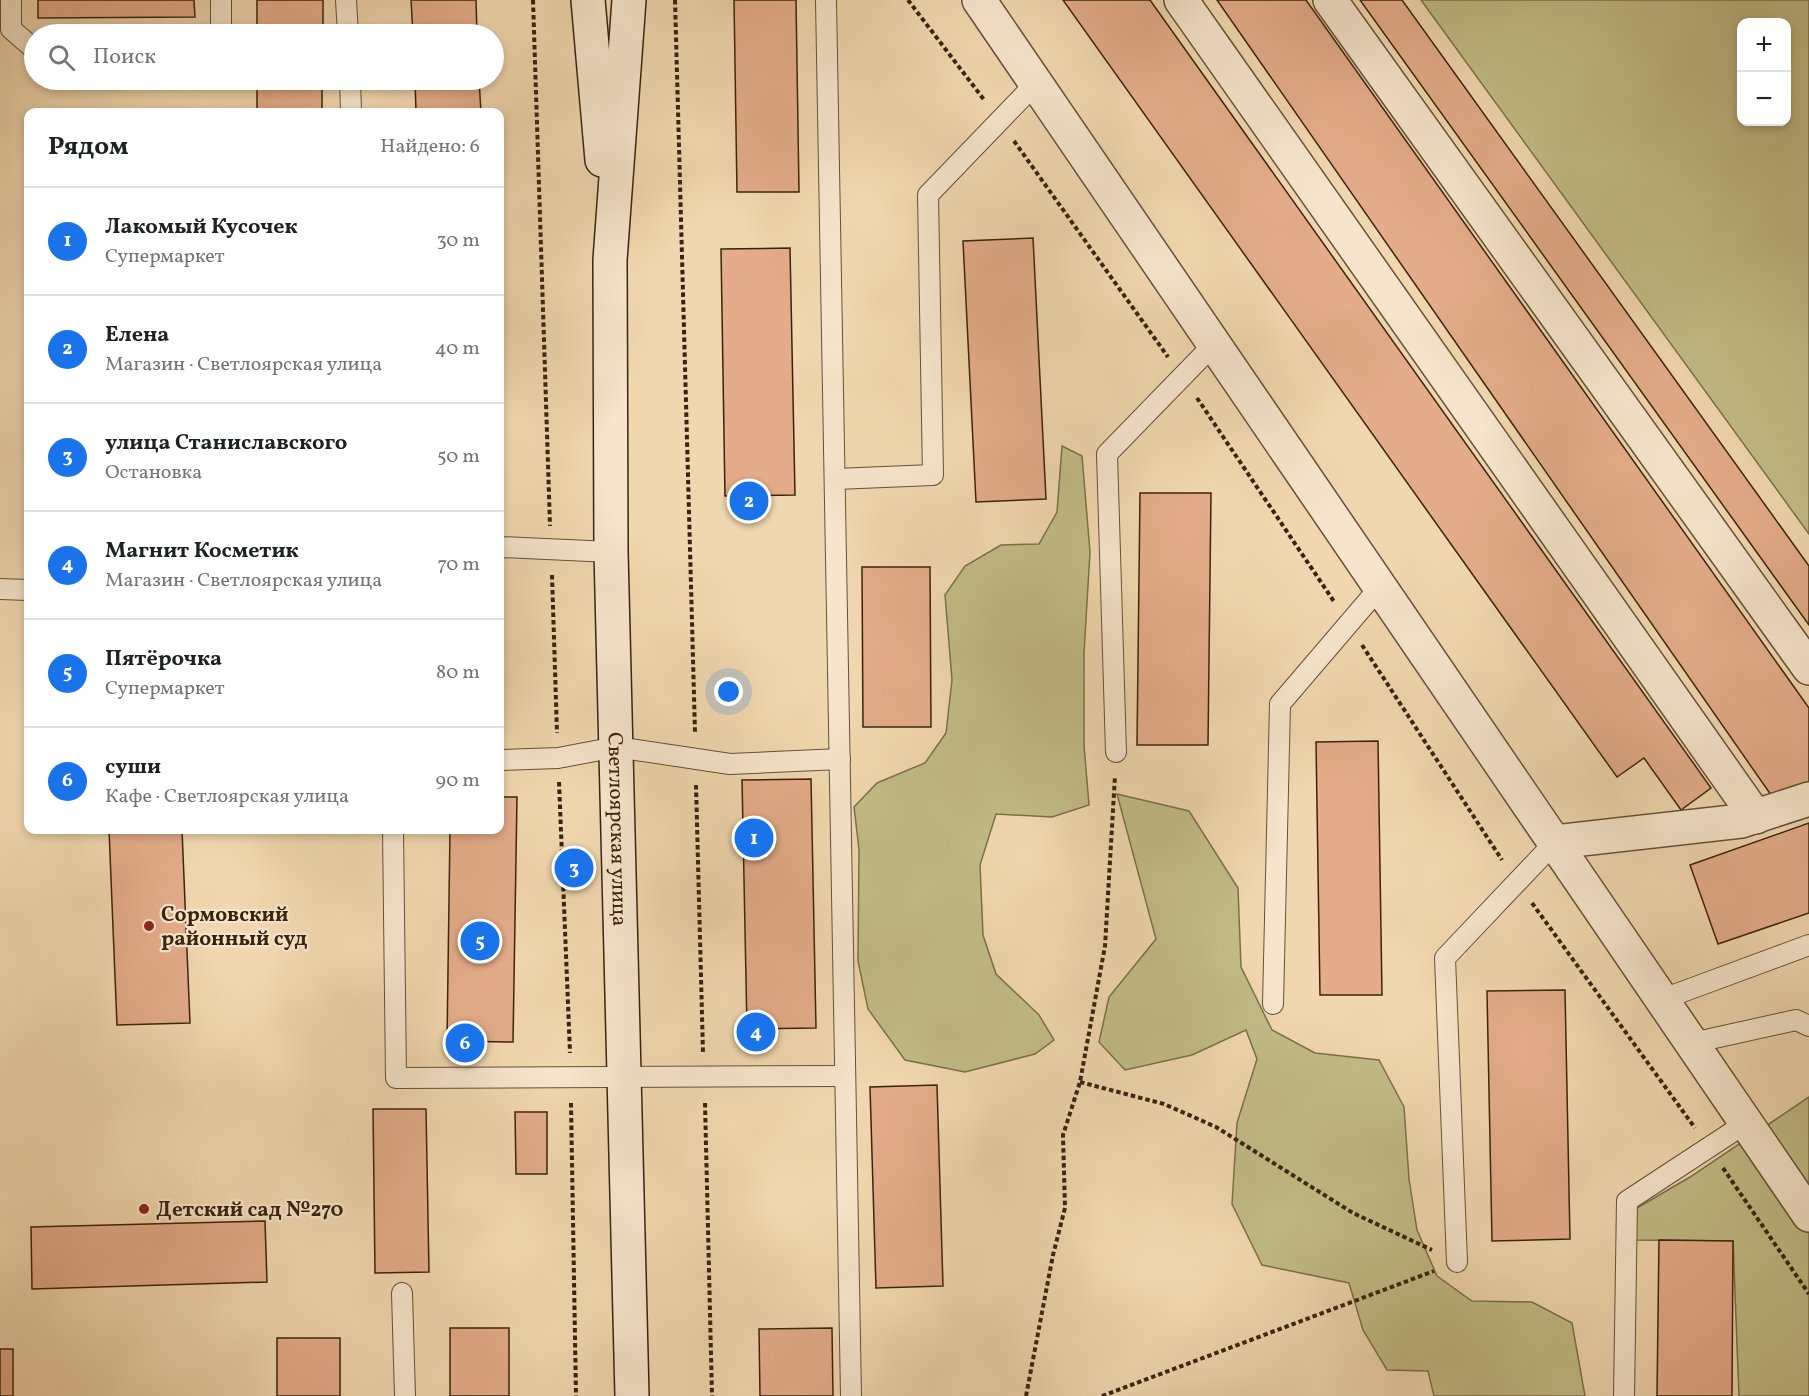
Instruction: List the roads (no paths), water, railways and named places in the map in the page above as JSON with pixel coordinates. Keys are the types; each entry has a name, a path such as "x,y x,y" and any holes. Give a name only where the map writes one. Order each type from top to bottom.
{"street":[{"path":"588,0 610,260"},
{"path":"610,260 629,0"},
{"path":"980,0 1809,1215"},
{"path":"1181,0 1756,818"},
{"path":"1330,0 1809,668"},
{"name":"Светлоярская улица","path":"610,260 610,552 632,1396"},
{"path":"1555,842 1756,818 1809,799"}],"lane":[{"path":"11,0 11,29 24,40"},
{"path":"221,0 221,24"},
{"path":"346,0 347,24"},
{"path":"826,0 851,1396"},
{"path":"835,479 933,475 928,195 1036,83"},
{"path":"350,90 351,108"},
{"path":"1116,752 1107,454 1214,344"},
{"path":"504,547 610,552"},
{"path":"1273,1004 1280,704 1380,587"},
{"path":"0,590 24,590"},
{"path":"504,760 558,758 616,747 730,764 840,759"},
{"path":"393,834 396,1078 845,1076"},
{"path":"1457,1262 1445,958 1555,842"},
{"path":"1662,999 1809,945"},
{"path":"1692,1043 1796,1020 1809,1026"},
{"path":"1624,1396 1627,1201 1746,1123"},
{"path":"402,1293 405,1396"}],"place":[{"name":"Елена","path":"749,501"},
{"name":"Лакомый Кусочек","path":"754,838"},
{"name":"улица Станиславского","path":"574,868"},
{"name":"Сормовский районный суд","path":"149,926"},
{"name":"Пятёрочка","path":"480,941"},
{"name":"Магнит Косметик","path":"756,1032"},
{"name":"суши","path":"465,1043"},
{"name":"Детский сад №270","path":"144,1209"}]}
